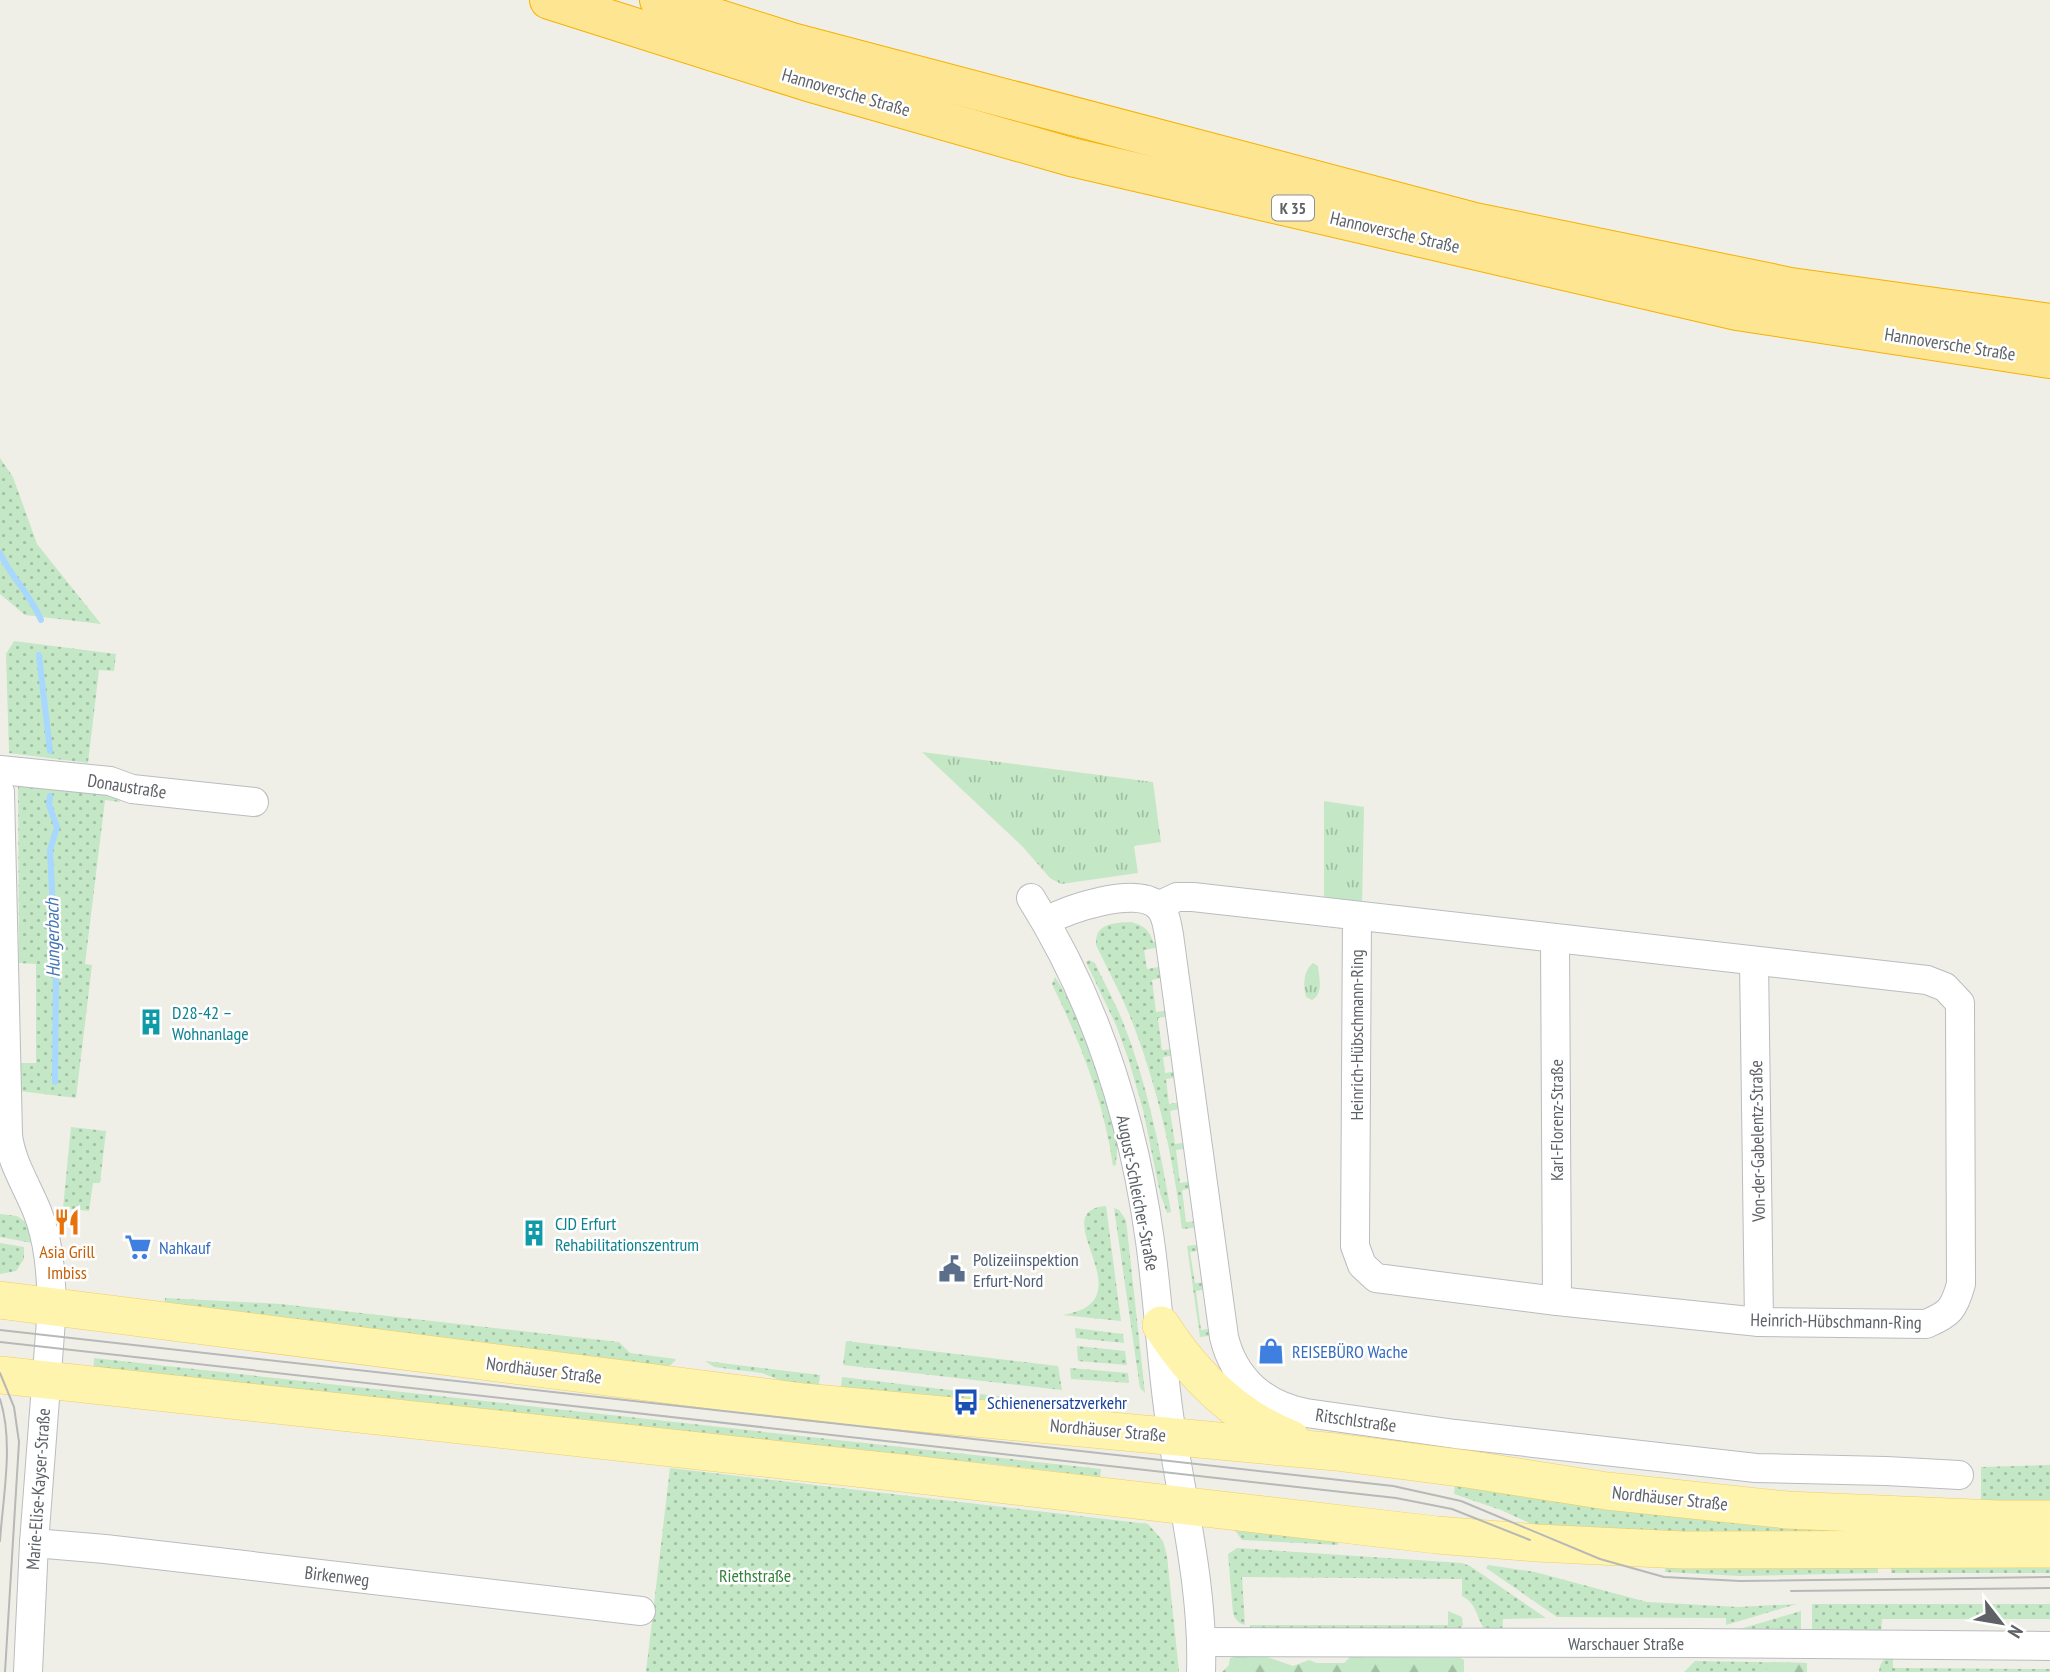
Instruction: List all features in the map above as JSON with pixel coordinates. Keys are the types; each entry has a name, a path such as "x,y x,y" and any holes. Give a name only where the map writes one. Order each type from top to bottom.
{"highway":[{"name":"Hannoversche Straße","path":"549,0 808,82 1071,157 1737,312 2050,359"},
{"name":"Hannoversche Straße","path":"659,0 805,46 1475,222 1791,287 2050,323"}],"main road":[{"name":"Nordhäuser Straße","path":"0,1300 804,1402 1336,1452 1607,1491 1775,1509 2050,1519"},
{"path":"1161,1325 1178,1353 1199,1377 1211,1390 1239,1411 1284,1436 1336,1452"},
{"path":"0,1375 1437,1535 1682,1550 2050,1549"}],"street":[{"name":"Donaustraße","path":"0,771 110,781 132,789 254,802"},
{"path":"0,792 9,1148 38,1212 47,1244 52,1307"},
{"name":"Heinrich-Hübschmann-Ring","path":"1039,910 1116,899 1142,899 1158,906 1177,897 1193,897 1927,980 1945,987 1960,1003 1961,1284 1956,1302 1946,1315 1926,1324 1759,1322 1557,1301 1376,1278 1362,1265 1355,1246 1357,916"},
{"name":"Ritschlstraße","path":"1158,906 1163,912 1169,935 1224,1337 1227,1350 1240,1374 1262,1396 1290,1410 1307,1413 1468,1435 1756,1468 1959,1475"},
{"name":"August-Schleicher-Straße","path":"1039,910 1091,1010 1116,1085 1140,1186 1161,1325 1172,1436 1184,1506"},
{"name":"Karl-Florenz-Straße","path":"1555,939 1557,1301"},
{"name":"Von-der-Gabelentz-Straße","path":"1754,961 1759,1322"},
{"name":"Marie-Elise-Kayser-Straße","path":"28,1672 34,1543 52,1307"},
{"path":"1184,1506 1202,1642 1201,1672"},
{"name":"Birkenweg","path":"34,1543 641,1611"},
{"name":"Warschauer Straße","path":"1202,1642 2050,1646"}],"green space":[{"path":"0,458 13,477 37,544 101,624 25,615 0,594"},
{"path":"14,641 116,654 114,671 99,670 88,763 9,753 6,654"},
{"path":"922,752 1153,782 1161,842 1134,846 1138,873 1061,884 1050,878 1022,846"},
{"path":"18,783 116,794 120,802 105,800 85,964 92,965 76,1098 19,1091 19,1063 36,1063 36,964 19,963"},
{"path":"1324,801 1364,807 1362,906 1324,900"},
{"path":"1131,922 1145,929 1153,942 1160,941 1161,947 1144,950 1147,969 1164,966 1165,977 1152,980 1156,1012 1170,1010 1171,1016 1158,1018 1162,1050 1176,1049 1177,1055 1163,1057 1165,1073 1179,1071 1179,1077 1166,1079 1169,1104 1183,1102 1184,1108 1170,1111 1175,1144 1189,1142 1190,1148 1176,1150 1180,1183 1194,1181 1195,1188 1182,1190 1186,1222 1200,1221 1201,1227 1182,1229 1169,1147 1148,1066 1129,1014 1096,945 1096,938 1102,928"},
{"path":"1089,960 1095,963 1132,1045 1152,1116 1171,1212 1167,1213 1160,1193 1143,1110 1129,1061 1116,1025 1086,962"},
{"path":"1313,963 1318,966 1320,985 1318,994 1312,1000 1306,997 1304,983 1307,970"},
{"path":"1055,977 1075,1012 1102,1080 1117,1143 1116,1165 1113,1166 1097,1095 1052,984"},
{"path":"71,1127 106,1131 100,1183 93,1183 89,1211 63,1208"},
{"path":"1106,1206 1121,1321 1062,1315 1087,1307 1097,1293 1098,1276 1084,1223 1089,1212"},
{"path":"1114,1208 1119,1210 1126,1220 1145,1393 1140,1388"},
{"path":"0,1214 17,1216 30,1225 32,1243 0,1237"},
{"path":"0,1243 24,1247 24,1259 16,1271 0,1274"},
{"path":"1203,1244 1204,1250 1190,1252 1195,1283 1208,1282 1209,1289 1196,1291 1201,1330 1215,1328 1216,1335 1200,1337 1187,1246"},
{"path":"165,1298 281,1304 619,1342 630,1353 676,1359 664,1368 164,1308"},
{"path":"1075,1328 1123,1334 1124,1343 1076,1338"},
{"path":"846,1341 1058,1366 1062,1390 843,1365"},
{"path":"1077,1346 1125,1351 1127,1365 1078,1361"},
{"path":"94,1358 1101,1469 1100,1477 984,1463 899,1462 93,1375"},
{"path":"705,1361 820,1375 819,1384 815,1388 787,1383 762,1373 714,1367"},
{"path":"1070,1368 1128,1373 1129,1383 1071,1379"},
{"path":"842,1377 975,1393 974,1401 846,1392 841,1387"},
{"path":"980,1394 1092,1406 1101,1409 1105,1414 979,1402"},
{"path":"2050,1465 2050,1508 1981,1507 1981,1467"},
{"name":"Riethstraße","path":"670,1468 1148,1524 1163,1541 1167,1556 1179,1672 646,1672"},
{"path":"1456,1477 1877,1526 1877,1538 1551,1533 1501,1510 1454,1494"},
{"path":"1234,1529 1338,1540 1338,1545 1242,1540"},
{"path":"1237,1548 1462,1563 1546,1618 1503,1619 1502,1634 1486,1631 1474,1607 1462,1596 1462,1579 1242,1577 1245,1625 1237,1620 1233,1613 1228,1554"},
{"path":"2050,1560 2050,1573 1891,1573 1891,1561"},
{"path":"1878,1561 1878,1573 1740,1576 1665,1572 1666,1562"},
{"path":"1488,1565 1535,1572 1647,1602 1738,1607 1797,1604 1726,1625 1726,1618 1557,1617 1486,1568"},
{"path":"1812,1604 2050,1604 2050,1619 1882,1619 1881,1635 1812,1635"},
{"path":"1448,1611 1462,1617 1463,1625 1459,1631 1250,1633 1250,1625 1448,1625"},
{"path":"1801,1611 1801,1635 1736,1630"},
{"path":"1893,1654 1893,1668 2050,1669 2050,1672 1879,1672 1883,1661"},
{"path":"1267,1657 1293,1666 1309,1660 1317,1663 1344,1663 1350,1657 1461,1658 1464,1660 1464,1672 1222,1672 1229,1665 1230,1658"},
{"path":"1695,1661 1807,1663 1807,1672 1684,1672"},
{"path":"1770,1662 1807,1663 1807,1672 1765,1672"}],"waterway":[{"name":"Hungerbach","path":"0,553 41,620"},
{"name":"Hungerbach","path":"39,655 50,751"},
{"name":"Hungerbach","path":"50,796 49,805 57,827 50,850 56,971 55,1082"}],"tram line":[{"path":"0,1330 1393,1486 1461,1501 1600,1559 1664,1577 1740,1581 2050,1577"},
{"path":"0,1342 1396,1498 1452,1509 1530,1540"},
{"path":"0,1373 14,1407 19,1442 5,1672"},
{"path":"0,1399 7,1451 0,1541"},
{"path":"1791,1591 2050,1588"}],"place":[{"name":"D28-42 – Wohnanlage","path":"151,1022"},
{"name":"Asia Grill Imbiss","path":"67,1222"},
{"name":"CJD Erfurt Rehabilitationszentrum","path":"534,1233"},
{"name":"Nahkauf","path":"138,1247"},
{"name":"Polizeiinspektion Erfurt-Nord","path":"952,1269"},
{"name":"REISEBÜRO Wache","path":"1271,1351"},
{"name":"Schienenersatzverkehr","path":"966,1402"}]}
